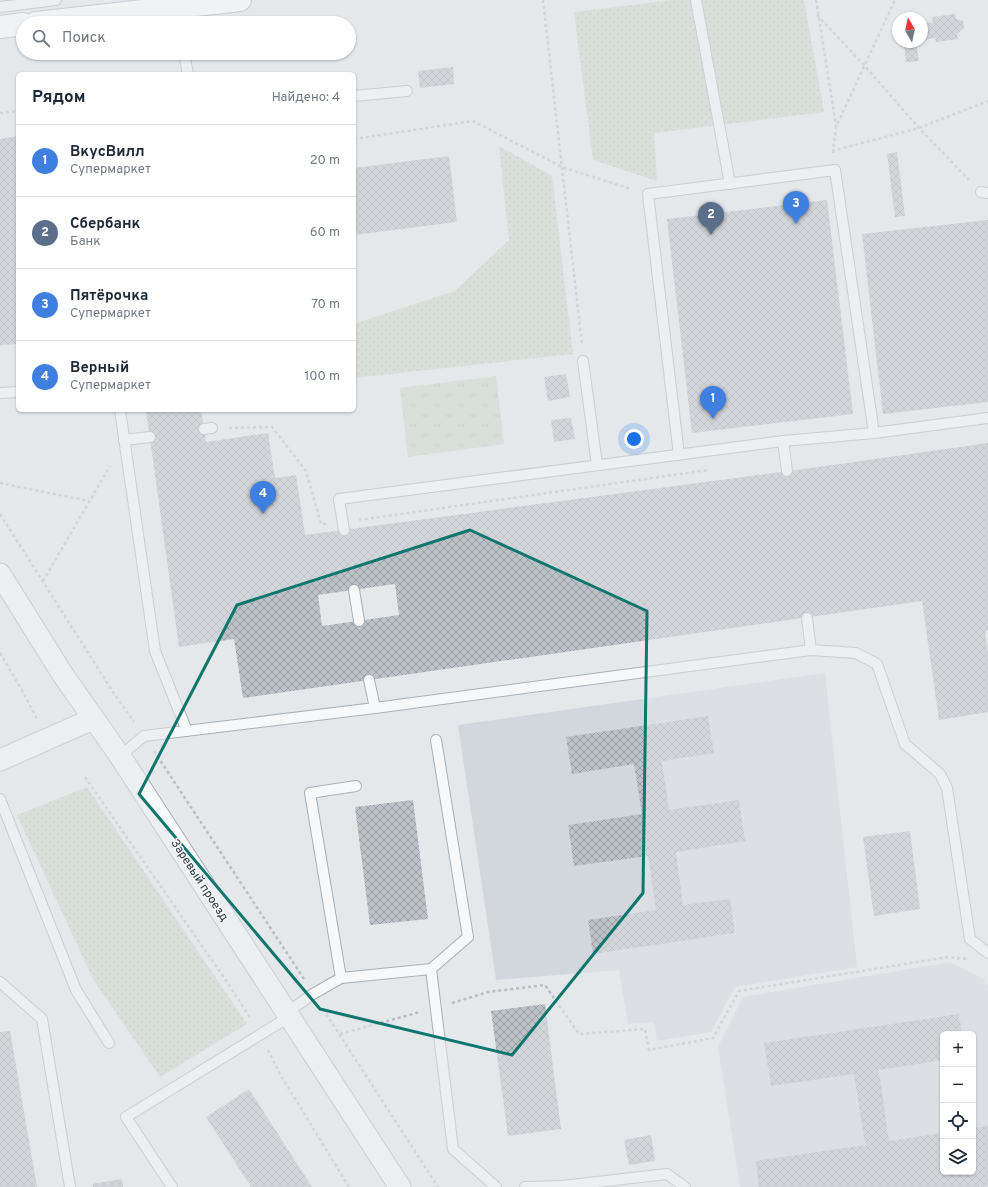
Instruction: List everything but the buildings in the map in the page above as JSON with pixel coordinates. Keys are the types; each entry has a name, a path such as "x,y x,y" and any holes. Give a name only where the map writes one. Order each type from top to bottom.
{"main road":[{"path":"160,16 178,15 240,0"},
{"path":"0,27 16,25"}],"street":[{"name":"Заревый проезд","path":"0,574 63,676 120,756 400,1187"},
{"path":"0,760 93,719"}],"lane":[{"path":"0,7 56,0"},
{"path":"696,0 730,184"},
{"path":"185,60 188,72"},
{"path":"356,96 407,91"},
{"path":"679,455 648,194 835,170 874,433"},
{"path":"583,361 597,465"},
{"path":"0,394 16,392"},
{"path":"120,412 155,651 187,731"},
{"path":"344,530 339,499 783,441 874,433 988,418"},
{"path":"124,440 150,437"},
{"path":"783,441 787,471"},
{"path":"354,590 359,621"},
{"path":"807,618 811,650"},
{"path":"120,756 144,736 374,708 811,650 856,652 877,664 905,744 940,774 947,788 970,939 988,953"},
{"path":"369,680 374,708"},
{"path":"172,1187 126,1117 261,1034 313,994 341,978 431,969 468,937 436,740"},
{"path":"341,978 310,793 356,786"},
{"path":"0,799 76,990 109,1043"},
{"path":"431,969 453,1148 496,1187"},
{"path":"0,982 42,1019 70,1187"},
{"path":"525,1187 562,1186 667,1174 685,1187"}],"path":[{"path":"543,0 583,361"},
{"path":"816,0 817,15 836,127"},
{"path":"895,0 836,127 832,151 919,128 988,101"},
{"path":"817,15 864,65 919,128 985,193"},
{"path":"0,113 16,111"},
{"path":"356,139 473,121 562,167 648,194"},
{"path":"43,581 106,472"},
{"path":"0,483 89,501"},
{"path":"0,514 111,689 144,736 340,1034 438,1187"},
{"path":"0,653 23,692 38,723"},
{"path":"85,777 261,1034 280,1074 349,1187"},
{"path":"340,1034 488,992 545,985 579,1034 645,1029 649,1050 713,1038 739,991 948,956 968,960"}],"highlighted area":[{"path":"470,530 647,611 643,893 512,1055 320,1009 139,794 237,605"}],"shaded area":[{"path":"825,673 857,967 735,987 711,1032 657,1041 654,1022 628,1024 619,970 496,980 458,725"},
{"path":"950,962 983,979 988,986 988,1187 740,1187 718,1047 743,997"}],"green space":[{"path":"672,0 804,0 824,112 654,133 657,181 593,160 574,12"},
{"path":"499,146 552,176 573,354 356,378 356,323 455,291 509,240"},
{"path":"496,376 504,444 408,457 400,388"},
{"path":"87,787 247,1024 160,1077 93,979 17,815"}],"place":[{"name":"Пятёрочка","path":"796,224"},
{"name":"Сбербанк","path":"711,235"},
{"name":"ВкусВилл","path":"713,419"},
{"name":"Верный","path":"263,514"}]}
